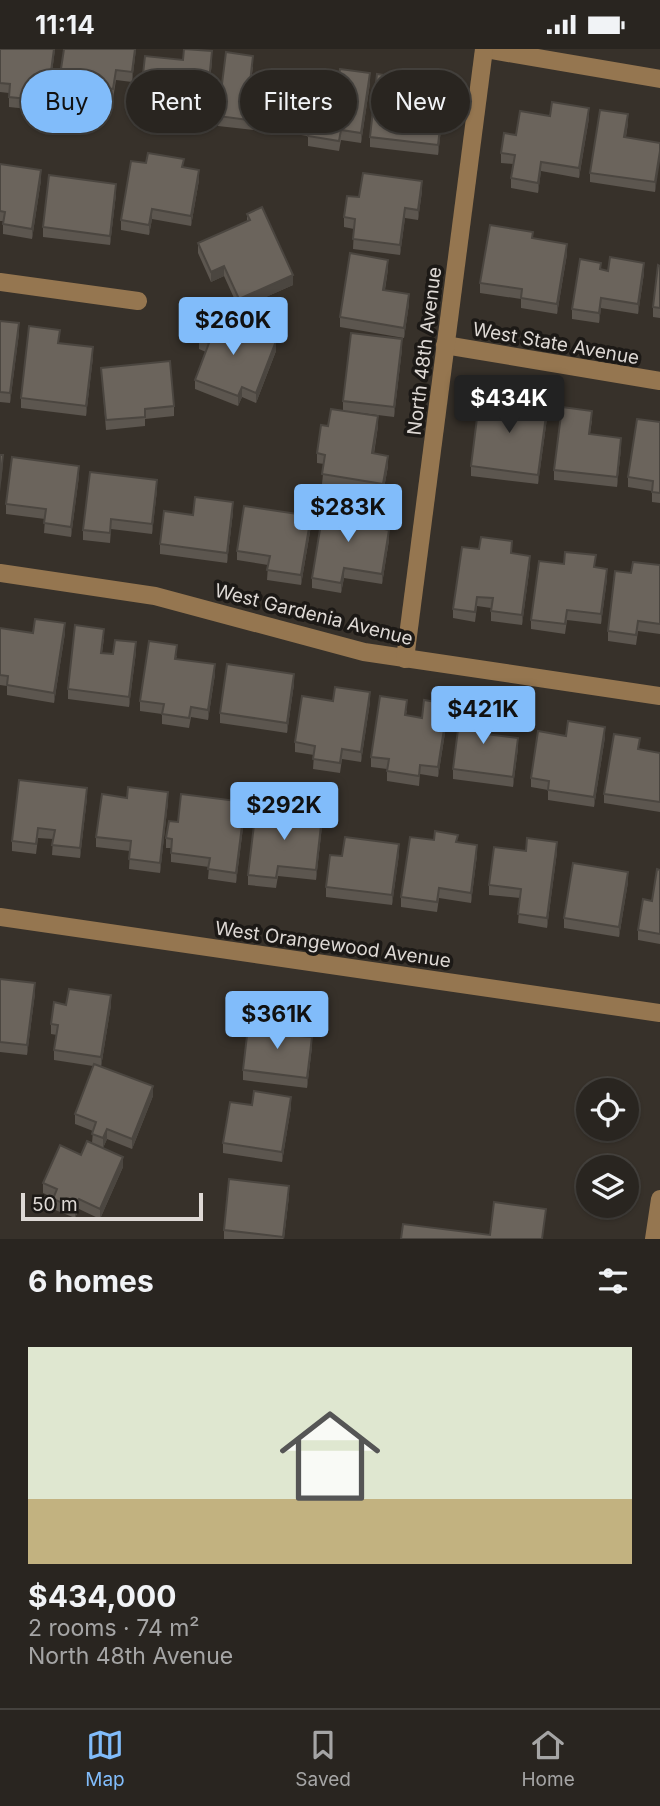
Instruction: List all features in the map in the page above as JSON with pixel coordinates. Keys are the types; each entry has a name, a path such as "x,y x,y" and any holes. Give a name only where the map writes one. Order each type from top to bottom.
{"street":[{"path":"485,49 660,79"},
{"name":"North 48th Avenue","path":"405,659 485,49"},
{"path":"0,282 138,301"},
{"name":"West State Avenue","path":"445,345 660,381"},
{"name":"West Gardenia Avenue","path":"0,573 155,596 363,652 660,696"},
{"name":"West Orangewood Avenue","path":"0,917 660,1013"},
{"path":"654,1239 660,1199"}],"building":[{"path":"0,49 54,49 51,70 21,70 21,98 9,97 10,84 0,83"},
{"path":"64,49 135,49 132,70 116,70 113,89 112,70 61,70"},
{"path":"184,49 212,51 210,70 143,70 145,56 183,60"},
{"path":"226,52 253,56 251,70 240,70 240,119 226,117 226,70 224,70"},
{"path":"357,71 370,73 361,133 357,132"},
{"path":"552,102 589,108 579,168 541,162 538,183 511,178 515,155 501,153 504,133 516,135 520,111 550,116"},
{"path":"600,110 628,114 624,137 660,143 655,182 590,173"},
{"path":"371,128 371,133 439,133 438,145 370,137"},
{"path":"308,133 340,133 339,141 308,136"},
{"path":"148,153 184,159 182,167 199,170 191,216 152,209 149,225 121,220 131,161 146,163"},
{"path":"0,164 41,170 32,229 3,224 5,212 0,211"},
{"path":"363,173 422,181 418,210 405,208 400,245 353,239 355,219 344,217 347,196 359,197"},
{"path":"49,175 116,184 110,236 43,227"},
{"path":"262,207 293,275 239,299 224,266 211,272 198,243 250,220 247,214"},
{"path":"490,225 533,232 532,238 567,244 557,304 521,298 522,289 480,283"},
{"path":"350,253 388,260 383,290 409,294 404,328 340,317"},
{"path":"610,257 644,263 638,304 601,298 599,313 572,309 580,259 601,263 600,269 608,271"},
{"path":"658,265 660,266 660,308 653,307"},
{"path":"208,315 276,341 256,393 242,387 238,396 195,380 209,343 199,339"},
{"path":"0,321 19,323 10,393 0,392"},
{"path":"29,326 60,330 58,343 93,347 86,406 21,398"},
{"path":"351,333 402,339 394,407 343,401"},
{"path":"170,361 174,406 145,409 145,417 106,420 101,368"},
{"path":"480,394 508,397 506,413 522,415 524,398 548,401 538,475 471,466"},
{"path":"562,407 592,411 589,434 621,438 617,477 554,470"},
{"path":"331,409 378,416 372,453 388,456 383,484 322,474 325,455 317,453 321,425 328,426"},
{"path":"637,419 660,422 660,493 652,492 653,481 628,477"},
{"path":"0,455 3,455 0,482"},
{"path":"12,457 79,466 71,527 44,523 46,509 6,504"},
{"path":"90,472 157,480 152,524 111,519 110,533 83,530"},
{"path":"195,497 233,502 227,553 160,544 164,511 193,515"},
{"path":"324,505 372,513 370,526 389,530 382,574 344,568 341,583 312,578"},
{"path":"244,506 311,516 301,575 267,570 270,556 237,551"},
{"path":"481,537 512,541 511,553 530,556 522,615 491,611 493,598 477,597 475,612 453,609 462,547 479,549"},
{"path":"565,552 596,555 594,567 607,569 601,614 567,610 565,624 531,620 539,561 564,564"},
{"path":"633,562 660,565 660,624 638,621 636,635 608,631 615,571 631,573"},
{"path":"35,619 65,623 54,693 7,685 8,676 0,675 0,628 33,633"},
{"path":"75,625 104,629 101,653 113,654 115,640 136,642 129,697 68,689"},
{"path":"149,641 177,645 175,659 215,664 208,710 191,707 189,718 162,714 164,704 140,701"},
{"path":"227,664 294,674 287,723 220,713"},
{"path":"335,687 370,692 361,752 342,749 340,763 313,759 315,746 295,742 302,696 333,701"},
{"path":"380,696 407,700 405,715 422,718 424,700 448,704 438,767 420,765 419,776 387,771 389,759 371,757"},
{"path":"461,706 488,709 485,734 518,738 513,777 453,769"},
{"path":"568,721 605,727 594,797 548,790 549,781 531,778 538,731 566,736"},
{"path":"614,734 640,738 638,749 660,753 660,802 604,794"},
{"path":"19,780 87,788 80,848 52,845 55,830 38,828 36,844 12,841"},
{"path":"128,787 168,792 160,863 129,859 131,841 96,837 102,794 127,798"},
{"path":"181,794 245,802 236,873 208,869 210,858 171,853 172,839 166,838 169,821 178,822"},
{"path":"256,808 322,816 316,870 278,866 276,878 248,875"},
{"path":"435,831 458,835 456,842 477,845 471,893 439,888 437,902 401,897 410,837 434,840"},
{"path":"345,837 399,844 392,895 326,887 330,855 342,856"},
{"path":"527,838 557,842 547,918 518,914 521,889 489,885 494,847 526,851"},
{"path":"573,863 628,872 619,927 564,918"},
{"path":"657,869 660,870 660,934 638,930 643,899 652,901"},
{"path":"0,979 35,983 27,1045 0,1042"},
{"path":"69,989 111,995 101,1057 54,1050 58,1025 51,1024 54,1002 66,1005"},
{"path":"274,1019 288,1020 287,1035 312,1037 307,1078 243,1070 248,1027 273,1030"},
{"path":"94,1064 153,1086 132,1139 107,1129 103,1138 92,1134 96,1122 75,1114"},
{"path":"254,1091 291,1097 282,1152 223,1143 230,1102 252,1105"},
{"path":"87,1141 123,1157 100,1209 79,1199 75,1208 53,1199 57,1189 43,1183 60,1145 81,1155"},
{"path":"229,1179 289,1186 283,1237 224,1230"},
{"path":"494,1202 546,1209 542,1239 401,1239 403,1224 490,1235"}]}
